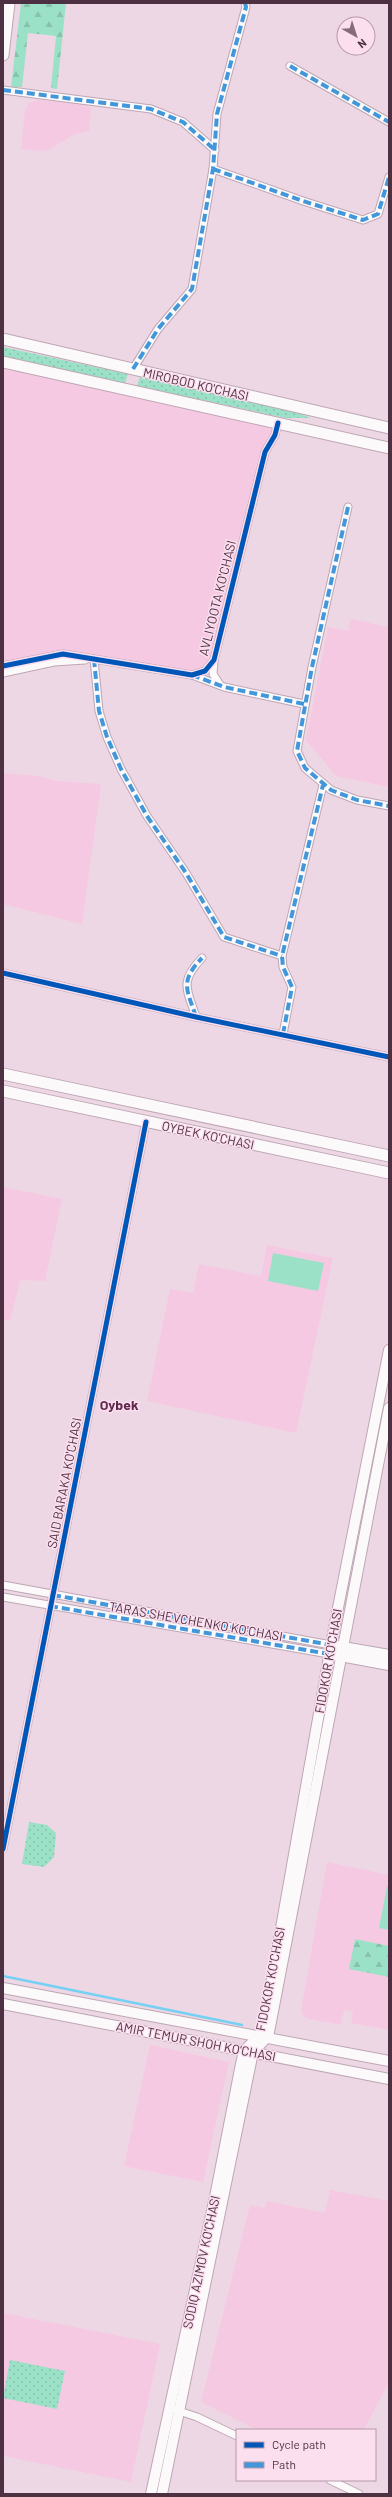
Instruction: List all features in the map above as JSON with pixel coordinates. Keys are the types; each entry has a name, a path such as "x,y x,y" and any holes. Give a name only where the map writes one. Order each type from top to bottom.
{"main road":[{"path":"3,55 9,3"},
{"name":"MIROBOD KO'CHASI","path":"3,339 389,428"},
{"name":"MIROBOD KO'CHASI","path":"3,362 389,448"},
{"path":"366,442 364,432 371,424"},
{"name":"OYBEK KO'CHASI","path":"3,1074 389,1156"},
{"name":"OYBEK KO'CHASI","path":"3,1091 389,1173"},
{"name":"FIDOKOR KO'CHASI","path":"263,2037 266,2007 330,1650 389,1350"},
{"name":"FIDOKOR KO'CHASI","path":"249,2051 263,2037 342,1652 389,1408"},
{"name":"TARAS SHEVCHENKO KO'CHASI","path":"330,1650 389,1655"},
{"name":"TARAS SHEVCHENKO KO'CHASI","path":"342,1652 389,1665"},
{"name":"AMIR TEMUR SHOH KO'CHASI","path":"3,1988 389,2061"},
{"name":"AMIR TEMUR SHOH KO'CHASI","path":"3,2004 389,2078"},
{"name":"SODIQ AZIMOV KO'CHASI","path":"151,2494 174,2410 249,2051"},
{"name":"SODIQ AZIMOV KO'CHASI","path":"162,2494 174,2410"}],"street":[{"path":"133,369 158,329 192,289 214,169 217,114 246,7 245,3"},
{"path":"290,66 389,122"},
{"path":"3,90 151,109 183,122 215,150"},
{"path":"214,169 303,202 363,220 378,214 389,177"},
{"name":"AVLIYOOTA KO'CHASI","path":"192,675 205,671 214,660 265,452 275,435 278,423"},
{"path":"348,507 304,704 297,745 298,757 305,768 323,785 348,798 389,806"},
{"path":"3,666 59,654 192,675 220,685 304,704"},
{"path":"3,673 54,662 94,659"},
{"path":"94,659 99,711 107,737 147,816 186,873 224,937 282,956"},
{"path":"214,660 213,674 220,685"},
{"path":"283,1034 292,987 283,967 282,956 323,785"},
{"path":"196,1017 187,997 187,985 192,969 202,958"},
{"path":"3,973 196,1017 389,1057"},
{"name":"SAID BARAKA KO'CHASI","path":"3,1849 146,1122"},
{"name":"TARAS SHEVCHENKO KO'CHASI","path":"3,1585 330,1650"},
{"name":"TARAS SHEVCHENKO KO'CHASI","path":"3,1597 50,1606 330,1650"},
{"path":"174,2410 236,2436"},
{"path":"332,2481 359,2494"}],"shaded area":[{"path":"37,100 82,103 91,108 89,131 75,134 46,151 21,149 25,109 29,103"},
{"path":"3,362 278,423 268,443 214,660 199,674 77,656 3,666"},
{"path":"351,619 389,627 389,787 336,776 306,740 328,627 348,631"},
{"path":"3,773 40,776 57,781 101,784 82,924 3,904"},
{"path":"3,1187 62,1199 45,1281 20,1280 10,1321 3,1320"},
{"path":"267,1245 333,1258 296,1433 147,1401 170,1289 193,1293 199,1264 261,1276"},
{"path":"327,1862 389,1875 389,2030 351,2023 353,2012 344,2010 341,2025 308,2019 303,2015 301,2010"},
{"path":"150,2045 229,2062 203,2182 124,2166"},
{"path":"330,2190 389,2201 389,2382 365,2429 255,2429 201,2402 250,2205 265,2208 267,2201 325,2213"},
{"path":"3,2313 160,2344 131,2482 3,2456"}],"green space":[{"path":"21,3 66,3 57,89 51,88 56,36 28,33 22,87 11,87"},
{"path":"3,347 128,374 125,383 3,356"},
{"path":"140,377 288,409 311,418 286,418 137,386"},
{"path":"273,1253 324,1263 318,1291 268,1281"},
{"path":"29,1822 47,1825 56,1833 54,1857 44,1867 22,1864"},
{"path":"387,1886 389,1886 389,1930 379,1928"},
{"path":"355,1939 389,1946 389,1977 349,1969"},
{"path":"10,2360 65,2371 57,2409 3,2398"}],"waterway":[{"path":"3,1976 242,2025"}],"marked path":[{"path":"133,369 158,329 192,289 213,169 217,114 246,7 245,3"},
{"path":"290,66 389,122"},
{"path":"3,90 151,109 183,122 215,150"},
{"path":"213,169 303,201 363,220 378,214 389,177"},
{"path":"348,507 312,667 297,751 305,768 331,790 357,800 389,806"},
{"path":"94,659 99,711 107,737 121,769 147,816 186,873 224,937 282,956"},
{"path":"192,675 224,687 304,704"},
{"path":"283,1034 292,987 283,967 282,956 323,785"},
{"path":"196,1017 187,986 190,973 202,958"},
{"path":"53,1595 331,1645"},
{"path":"50,1606 329,1654"}],"cycle path":[{"path":"3,666 63,654 192,675 205,671 214,660 265,452 275,435 278,423"},
{"path":"3,973 196,1017 389,1057"},
{"path":"3,1849 146,1122"}],"district":[{"name":"Oybek","path":"119,1404"}]}
